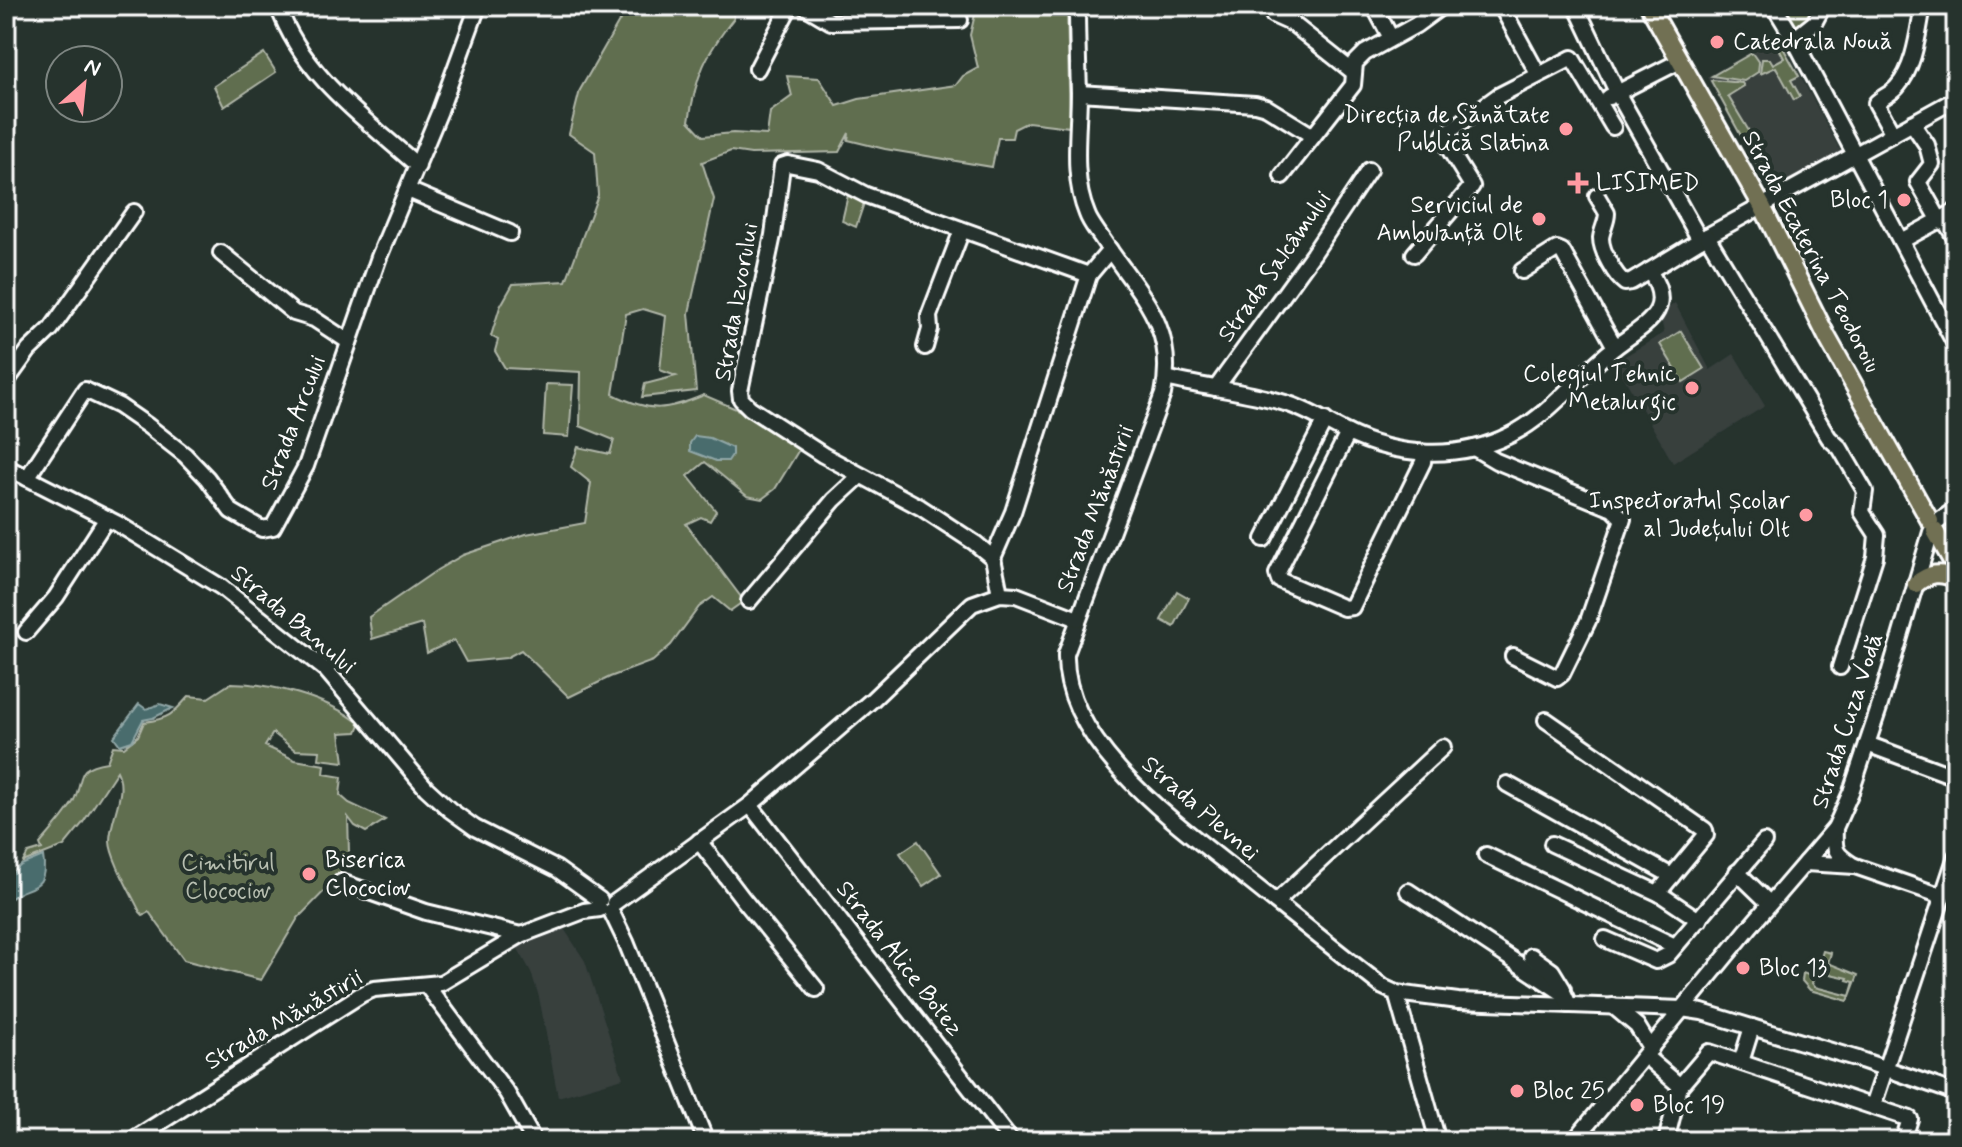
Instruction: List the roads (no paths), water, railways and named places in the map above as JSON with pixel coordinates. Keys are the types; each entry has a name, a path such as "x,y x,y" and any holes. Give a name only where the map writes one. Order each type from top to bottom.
{"main road":[{"name":"Strada Ecaterina Teodoroiu","path":"1649,6 1762,206 1827,337 1956,568"},
{"path":"1916,584 1933,574 1942,573 1956,579"}],"street":[{"path":"278,6 296,46 317,73 418,166"},
{"name":"Strada Arcului","path":"27,478 85,390 119,406 185,455 207,478 231,511 262,529 268,529 280,519 306,466 379,257 418,166 478,6"},
{"path":"757,69 790,6"},
{"path":"804,6 831,22 960,20"},
{"name":"Strada Mănăstirii","path":"131,1141 362,994 374,989 441,983 521,935 606,906 750,805 872,700 972,604 1000,594 1037,602 1078,619 1163,394 1166,378 1165,345 1159,324 1144,295 1087,214 1079,184 1077,6"},
{"path":"1374,6 1391,38"},
{"path":"1282,176 1353,85 1355,63 1365,53 1416,25 1442,6"},
{"path":"1501,6 1538,74"},
{"path":"1576,6 1618,94 1703,238"},
{"path":"1774,6 1856,154 1956,346"},
{"path":"1794,39 1814,23 1823,6"},
{"path":"1893,134 1876,103 1899,85 1905,74 1923,6"},
{"path":"1273,15 1293,24 1352,71"},
{"path":"1414,254 1472,186 1443,139 1444,135 1498,96 1572,58 1613,127"},
{"path":"1597,101 1618,94 1680,61"},
{"path":"1079,93 1255,104 1266,107 1313,136"},
{"path":"1597,196 1607,213 1601,236 1602,246 1617,276 1625,283 1956,99"},
{"path":"1912,123 1927,145 1932,164 1918,182 1940,221 1947,224 1956,240"},
{"name":"Strada Izvorului","path":"993,558 957,529 860,476 750,408 741,399 740,391 773,235 782,166 788,164 818,170 866,195 1089,275"},
{"name":"Strada Salcâmului","path":"1216,388 1313,254 1369,170"},
{"path":"408,190 510,233"},
{"path":"1901,241 1956,211"},
{"path":"6,382 29,350 51,329 134,212"},
{"path":"925,347 930,329 929,316 962,230"},
{"name":"Strada Cuza Vodă","path":"1703,238 1865,491 1862,512 1877,535 1875,557 1840,667"},
{"path":"1522,271 1557,249 1562,251 1615,347"},
{"path":"1000,594 993,558 1013,512 1089,275 1110,250"},
{"path":"221,253 294,313 314,319 349,342"},
{"path":"1166,378 1283,402 1348,433 1424,454 1474,448 1512,435 1543,413 1604,353 1646,325 1659,308 1660,296 1649,271"},
{"path":"1264,539 1325,420"},
{"path":"1348,433 1277,574 1279,580 1344,608 1352,607 1365,582 1423,462 1424,454"},
{"path":"1474,448 1496,461 1613,509 1623,519 1591,614 1562,674 1557,678 1513,656"},
{"name":"Strada Banului","path":"6,467 107,518 221,587 326,670 426,788 450,810 475,828 557,869 606,906 626,942 706,1141"},
{"path":"749,601 834,500 860,476"},
{"path":"1933,527 1956,509"},
{"path":"26,632 56,597 107,518"},
{"name":"Strada Cuza Vodă","path":"1574,1141 1769,903 1835,828 1867,744 1933,527"},
{"name":"Strada Plevnei","path":"1078,619 1066,654 1066,673 1076,706 1122,772 1156,805 1389,990"},
{"path":"1546,720 1705,830 1706,835 1660,894"},
{"path":"1867,744 1956,777"},
{"path":"1276,902 1443,747"},
{"path":"1507,784 1672,876"},
{"name":"Strada Alice Botez","path":"750,805 1011,1141"},
{"path":"1835,828 1834,849 1839,857 1855,866 1942,896"},
{"path":"699,841 816,989"},
{"path":"1605,939 1656,961 1668,955 1764,842"},
{"path":"1552,844 1660,894 1699,920"},
{"path":"1486,855 1675,946"},
{"path":"1873,1106 1956,856"},
{"path":"1805,863 1855,866"},
{"path":"1737,872 1769,903"},
{"path":"341,882 426,912 521,935"},
{"path":"1408,891 1567,999"},
{"path":"1531,956 1552,971 1567,999"},
{"path":"427,986 507,1093 534,1141"},
{"path":"1438,1141 1389,990 1458,1001 1567,999 1613,1006 1682,1009 1752,1027 1956,1093"},
{"path":"1613,1006 1637,1026 1648,1052 1680,1086"},
{"path":"1741,1062 1752,1027"},
{"path":"1666,1141 1680,1086 1709,1052 1910,1119 1903,1141"}],"water":[{"path":"695,436 710,438 732,448 732,455 728,461 716,461 690,451 690,443"},
{"path":"139,704 146,709 160,704 173,708 143,720 132,741 120,745 114,737"},
{"path":"43,856 42,878 6,904 6,879 21,865"}],"place":[{"name":"Catedrala Nouă","path":"1717,42"},
{"name":"Direcția de Sănătate Publică Slatina","path":"1566,129"},
{"name":"LISIMED","path":"1578,183"},
{"name":"Bloc 1","path":"1904,200"},
{"name":"Serviciul de Ambulanță Olt","path":"1539,219"},
{"name":"Colegiul Tehnic Metalurgic","path":"1692,388"},
{"name":"Inspectoratul Școlar al Județului Olt","path":"1806,515"},
{"name":"Biserica Clocociov","path":"309,874"},
{"name":"Bloc 13","path":"1743,968"},
{"name":"Bloc 25","path":"1517,1091"},
{"name":"Bloc 19","path":"1637,1105"}],"park label":[{"name":"Cimitirul Clocociov","path":"228,877"}]}
